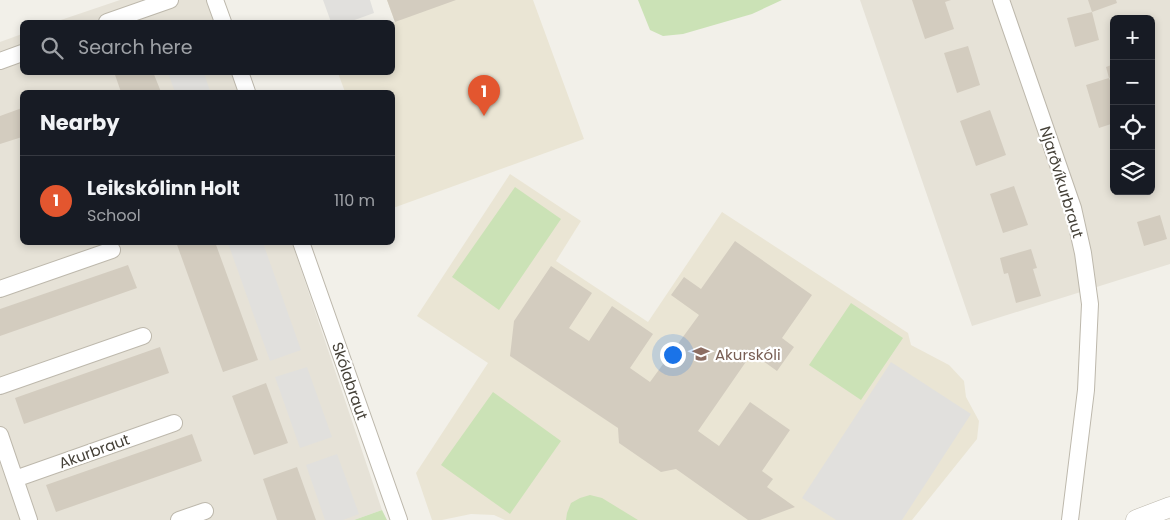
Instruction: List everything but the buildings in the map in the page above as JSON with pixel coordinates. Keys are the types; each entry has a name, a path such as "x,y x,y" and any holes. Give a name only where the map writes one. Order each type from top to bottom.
{"street":[{"path":"113,20 170,0"},
{"path":"215,0 222,20"},
{"name":"Njarðvíkurbraut","path":"1002,0 1073,208 1083,253 1090,304 1086,390 1070,520"},
{"path":"0,60 20,53"},
{"path":"241,75 246,90"},
{"name":"Skólabraut","path":"301,245 399,520"},
{"path":"0,290 112,250"},
{"path":"0,386 143,336"},
{"name":"Akurbraut","path":"15,479 174,422"},
{"path":"0,435 29,520"},
{"path":"1136,520 1170,507"},
{"path":"179,520 205,511"}],"shaded area":[{"path":"120,0 211,0 217,20 61,20"},
{"path":"323,0 370,0 374,13 355,20 330,20"},
{"path":"387,0 533,0 584,139 395,207 395,90 344,90 339,75 395,75 394,20"},
{"path":"860,0 1170,0 1170,264 972,326"},
{"path":"20,35 20,75 236,75 241,90 20,90 20,245 293,245 382,510 354,520 0,520 0,42"},
{"path":"169,75 205,75 210,90 174,90"},
{"name":"Akurskóli","path":"510,174 581,221 556,261 648,322 722,212 908,333 911,345 949,365 964,381 966,397 979,421 977,439 912,520 505,520 494,515 471,514 442,520 432,520 416,473 488,363 417,316"},
{"path":"229,245 264,245 301,350 270,361"},
{"path":"891,362 971,414 902,520 836,520 802,498"},
{"path":"307,367 332,437 300,448 275,377"},
{"path":"337,454 359,514 343,520 325,520 306,465"}],"green space":[{"path":"638,0 782,0 752,14 683,34 663,36 650,30"},
{"path":"515,187 561,219 499,310 452,277"},
{"path":"851,303 903,338 861,400 809,365"},
{"path":"493,392 561,441 510,514 441,465"},
{"path":"590,495 602,498 638,520 566,520 571,503"},
{"path":"382,510 387,520 354,520"}],"place":[{"name":"Leikskólinn Holt","path":"484,116"},
{"name":"Akurskóli","path":"701,354"}]}
